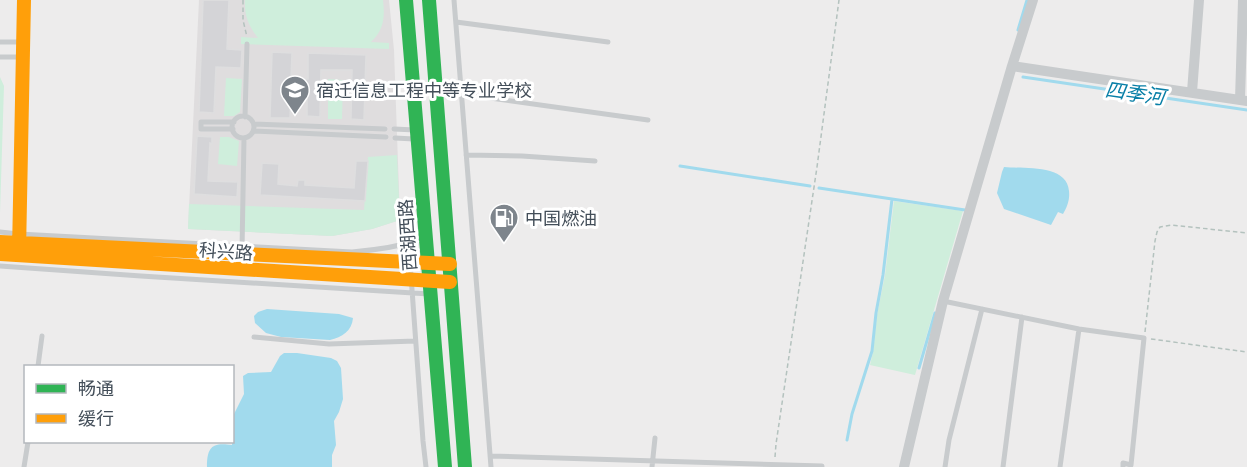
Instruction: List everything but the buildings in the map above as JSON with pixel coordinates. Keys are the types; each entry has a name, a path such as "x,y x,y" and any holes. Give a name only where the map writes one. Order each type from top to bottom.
{"main road":[{"path":"19,245 24,0"},
{"name":"西湖西路","path":"406,0 445,467"},
{"path":"429,0 465,467"},
{"name":"科兴路","path":"0,242 411,287 429,288 450,282"},
{"name":"科兴路","path":"0,254 19,245 242,250 450,264"}],"street":[{"path":"904,467 943,301 1033,0"},
{"path":"1192,92 1199,0"},
{"path":"1012,66 1243,100 1243,0"}],"lane":[{"path":"454,0 491,467"},
{"path":"456,22 608,42"},
{"path":"0,42 23,42"},
{"path":"245,117 247,44"},
{"path":"0,57 23,57"},
{"path":"461,94 648,120"},
{"path":"239,117 250,118 254,128 249,136 244,138 236,135 233,129 234,122 239,117"},
{"path":"233,129 201,129 201,122 234,122"},
{"path":"254,128 385,129"},
{"path":"254,128 386,137"},
{"path":"394,129 417,134"},
{"path":"395,138 417,134"},
{"path":"244,138 242,250 369,251 426,238"},
{"path":"466,155 595,161"},
{"path":"0,232 19,245"},
{"path":"406,244 410,262 426,467"},
{"path":"0,266 153,277 411,287"},
{"path":"943,301 1079,329 1144,338 1131,465 1123,463 1123,467"},
{"path":"945,467 949,440 982,309"},
{"path":"1003,467 1022,317"},
{"path":"1060,467 1079,329"},
{"path":"38,365 42,336"},
{"path":"254,337 329,344 415,341"},
{"path":"653,464 655,438"},
{"path":"24,467 28,443"},
{"path":"490,456 653,464 822,466"}],"path":[{"path":"243,0 243,20 247,44"},
{"path":"775,465 776,444 839,0"},
{"path":"1247,233 1171,225 1160,227 1155,241 1144,338 1247,352"}],"shaded area":[{"name":"宿迁信息工程中等专业学校","path":"199,0 389,0 394,50 400,220 372,229 332,236 188,229"}],"green space":[{"path":"245,0 383,0 383,23 379,33 371,42 389,43 389,49 241,44 241,37 258,38 248,20"},
{"path":"0,77 4,86 0,213"},
{"path":"226,78 242,79 240,112 234,116 224,116"},
{"path":"328,79 343,80 342,119 328,119"},
{"path":"220,137 229,137 239,141 237,166 218,164"},
{"path":"397,155 400,220 372,229 332,236 188,229 189,204 364,210 368,157"},
{"path":"894,201 963,211 915,375 870,365 885,275"}],"water":[{"path":"1004,167 1033,168 1061,176 1069,191 1068,203 1063,214 1058,212 1051,225 1004,209 997,193"},
{"path":"267,309 339,314 353,318 346,333 330,340 281,337 266,333 255,323 254,316"},
{"path":"284,353 297,353 331,358 337,361 341,368 343,399 334,421 336,445 332,455 332,467 207,467 208,455 212,447 234,443 234,414 244,394 243,376 248,373 271,372"}],"waterway":[{"path":"1018,30 1027,0"},
{"name":"四季河","path":"1023,77 1247,110"},
{"path":"680,166 810,186"},
{"path":"819,188 965,210"},
{"path":"847,440 852,414 872,351 892,199"},
{"path":"919,368 935,313"}],"traffic: fast":[{"path":"406,0 445,467"},
{"path":"429,0 465,467"}],"traffic: slow":[{"path":"19,251 24,0"},
{"path":"0,242 450,264"},
{"path":"0,254 450,282"}],"place":[{"name":"宿迁信息工程中等专业学校","path":"295,116"},
{"name":"中国燃油","path":"504,244"}]}
